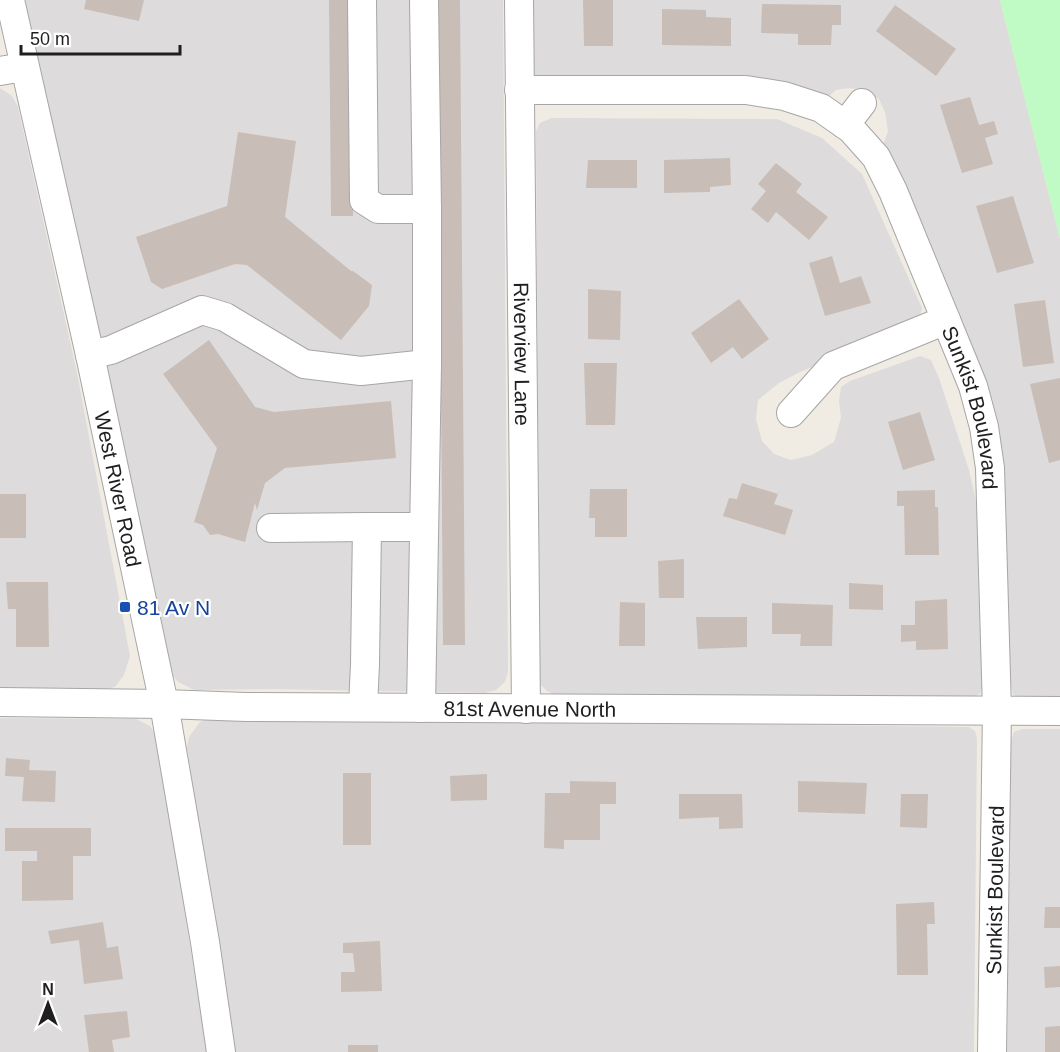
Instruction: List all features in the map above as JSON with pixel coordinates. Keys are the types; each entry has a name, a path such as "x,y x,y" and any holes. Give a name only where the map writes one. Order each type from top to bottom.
{"street":[{"name":"West River Road","path":"10,0 12,69 90,355 164,705 205,942 221,1052"},
{"path":"363,0 364,200 378,209 427,209"},
{"path":"421,708 427,364 424,0"},
{"name":"Riverview Lane","path":"519,0 526,709"},
{"name":"Sunkist Boulevard","path":"519,90 746,90 784,96 820,108 854,114 851,129 876,157 893,191 973,386 984,426 990,468 997,710 992,1052"},
{"path":"90,355 111,350 202,310 225,317 304,364 361,371 427,364"},
{"path":"790,413 833,366 946,320"},
{"path":"363,707 367,527"},
{"path":"271,528 424,527"},
{"name":"81st Avenue North","path":"0,702 246,707 1060,711"}],"shaded area":[{"path":"22,0 503,0 508,672 505,682 496,690 485,693 272,689 194,690 178,682 171,673"},
{"path":"533,0 1000,0 1060,239 1060,699 1020,700 1013,694 1005,528 999,464 880,154 888,131 885,112 879,99 863,90 849,88 836,90 827,98 533,78"},
{"path":"0,88 12,96 18,107 77,373 130,656 124,675 115,687 106,689 0,688"},
{"path":"552,118 777,119 822,138 862,174 922,308 919,319 912,326 800,372 779,383 758,400 756,419 762,441 774,454 791,460 812,455 834,442 841,418 839,401 841,387 850,381 920,356 931,360 969,470 979,514 983,685 980,694 973,697 555,695 540,684 536,131 540,123"},
{"path":"0,718 136,719 150,726 157,738 207,1052 0,1052"},
{"path":"211,718 969,727 975,731 977,738 974,1052 234,1052 187,747 189,737 200,722"},
{"path":"1022,729 1060,729 1060,1052 1007,1052 1011,741 1014,732"}],"green space":[{"path":"1000,0 1060,0 1060,239"}],"building":[{"path":"86,0 144,0 139,21 84,9"},
{"path":"329,0 352,0 353,216 331,216"},
{"path":"438,0 460,0 465,645 443,645"},
{"path":"583,0 613,0 613,46 584,46"},
{"path":"762,4 841,5 841,25 832,25 831,45 798,45 798,34 761,33"},
{"path":"895,5 956,49 936,76 876,31"},
{"path":"662,9 706,10 706,17 731,18 731,46 662,45"},
{"path":"970,97 979,125 994,121 998,134 985,138 993,164 962,173 940,105"},
{"path":"238,132 296,141 285,217 351,271 372,285 369,306 341,340 247,265 235,264 162,289 151,282 136,237 227,206"},
{"path":"730,158 731,185 710,187 710,192 664,193 664,160"},
{"path":"588,160 637,160 637,188 586,188"},
{"path":"776,163 802,184 796,192 828,217 809,240 776,212 768,223 751,209 766,191 758,184"},
{"path":"1013,196 1034,263 997,273 976,206"},
{"path":"832,256 840,283 861,276 871,303 825,316 809,263"},
{"path":"588,289 621,291 620,340 588,339"},
{"path":"739,299 769,339 742,359 733,347 711,363 691,333"},
{"path":"1045,300 1054,363 1023,367 1014,304"},
{"path":"209,340 255,407 274,412 391,401 396,458 285,468 265,483 257,510 255,503 245,542 218,534 210,535 203,525 194,522 217,448 163,374"},
{"path":"584,363 617,363 615,425 586,425"},
{"path":"1060,378 1060,460 1049,463 1030,384"},
{"path":"920,412 935,460 903,470 888,422"},
{"path":"742,483 778,494 774,504 793,510 785,535 723,516 729,498 737,499"},
{"path":"590,489 627,489 627,537 595,537 595,518 589,518"},
{"path":"935,490 935,507 938,507 939,555 905,555 904,506 897,506 897,491"},
{"path":"0,494 26,494 26,538 0,538"},
{"path":"684,559 684,598 659,598 658,561"},
{"path":"6,582 48,582 49,647 16,647 16,609 8,609"},
{"path":"849,583 883,585 883,610 849,609"},
{"path":"947,599 948,649 916,650 916,641 901,642 901,625 915,625 915,601"},
{"path":"620,602 645,603 645,646 619,646"},
{"path":"772,603 833,605 832,646 800,646 801,634 772,634"},
{"path":"696,617 747,617 747,647 698,649"},
{"path":"6,758 30,760 29,770 56,771 55,802 22,801 24,777 5,776"},
{"path":"343,773 371,773 371,845 343,845"},
{"path":"487,774 487,800 451,801 450,776"},
{"path":"570,781 616,782 616,804 600,804 600,840 564,840 564,849 544,848 545,793 570,793"},
{"path":"798,781 867,783 865,814 798,812"},
{"path":"679,794 742,794 743,828 719,829 719,817 679,819"},
{"path":"901,794 928,794 927,828 900,827"},
{"path":"5,828 91,828 91,856 73,856 73,900 22,901 22,861 37,861 37,851 5,851"},
{"path":"934,902 935,924 927,924 928,975 897,975 896,904"},
{"path":"1045,907 1060,907 1060,928 1044,928"},
{"path":"103,922 107,948 118,946 123,979 84,984 79,940 51,944 48,931"},
{"path":"380,941 382,991 341,992 341,972 355,972 353,953 343,953 343,943"},
{"path":"1060,966 1060,987 1045,988 1044,967"},
{"path":"127,1011 130,1037 112,1040 114,1052 89,1052 84,1015"},
{"path":"1060,1026 1060,1052 1045,1052 1045,1027"},
{"path":"348,1045 378,1045 378,1052 348,1052"}],"place":[{"name":"81 Av N","path":"125,607"}]}
